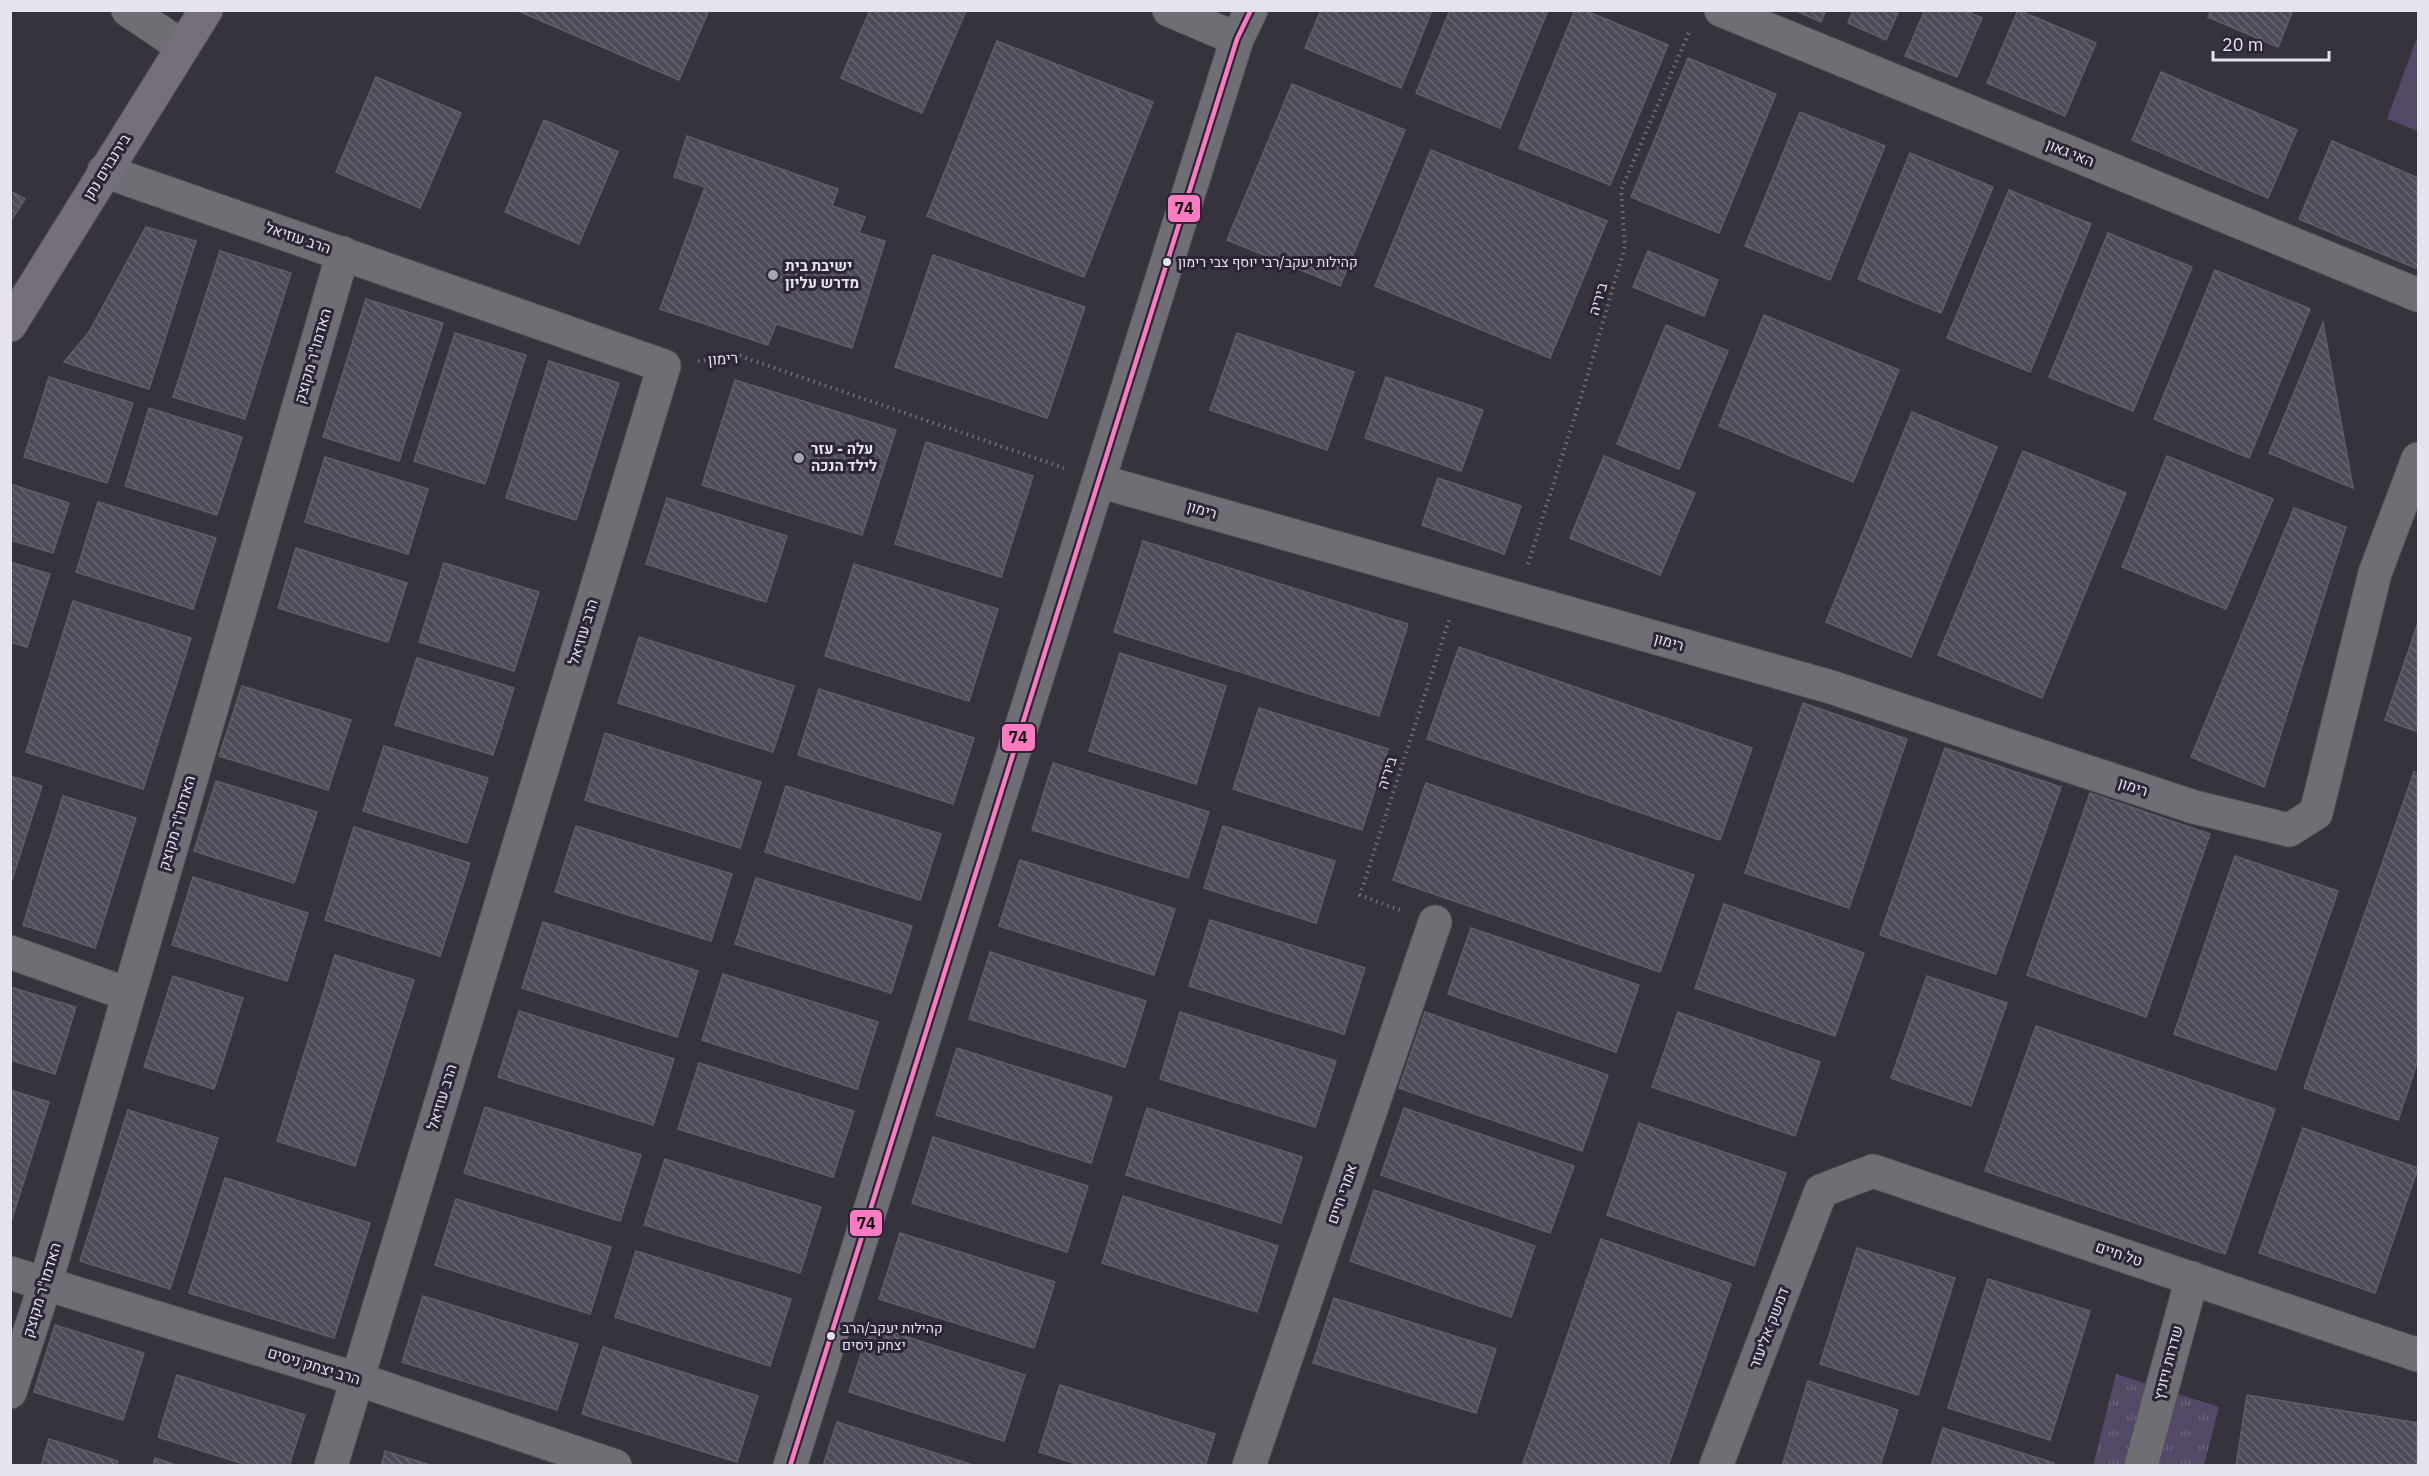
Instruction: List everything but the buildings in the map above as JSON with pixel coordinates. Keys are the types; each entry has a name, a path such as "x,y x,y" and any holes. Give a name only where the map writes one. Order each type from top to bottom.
{"street":[{"path":"128,10 183,47"},
{"name":"בירנבוים נתן","path":"10,325 206,10"},
{"path":"790,1466 1244,25 1169,10"},
{"name":"האי גאון","path":"1708,16 2418,295"},
{"name":"הרב עוזיאל","path":"105,171 664,366 331,1466"},
{"name":"האדמו\"ר מקוצק","path":"10,1392 45,1285 127,994 343,253"},
{"name":"רימון","path":"1099,481 1831,687 2194,807 2289,830 2316,813 2375,573 2418,459"},
{"name":"אמרי חיים","path":"1249,1466 1435,922"},
{"path":"10,952 127,994"},
{"name":"טל חיים","path":"1821,1191 1873,1171 2418,1354"},
{"name":"דמשק אליעזר","path":"1716,1466 1821,1191"},
{"name":"הרב יצחק ניסים","path":"10,1273 357,1379 615,1466"},
{"name":"שדרות ויזניץ","path":"2143,1457 2192,1278"}],"path":[{"name":"ביריה","path":"1517,599 1586,384 1625,246 1621,190 1708,16"},
{"name":"רימון","path":"664,366 740,356 1099,481"},
{"name":"ביריה","path":"1435,922 1360,895 1461,583"}],"green space":[{"path":"2418,35 2418,131 2387,119"},
{"path":"2116,1374 2219,1407 2204,1465 2093,1466"}],"transit line":[{"name":"74","path":"790,1466 1237,39 1251,10"}],"place":[{"name":"קהילות יעקב/רבי יוסף צבי רימון","path":"1167,262"},
{"name":"ישיבת בית מדרש עליון","path":"773,275"},
{"name":"עלה - עזר לילד הנכה","path":"799,458"},
{"name":"קהילות יעקב/הרב יצחק ניסים","path":"831,1336"}]}
